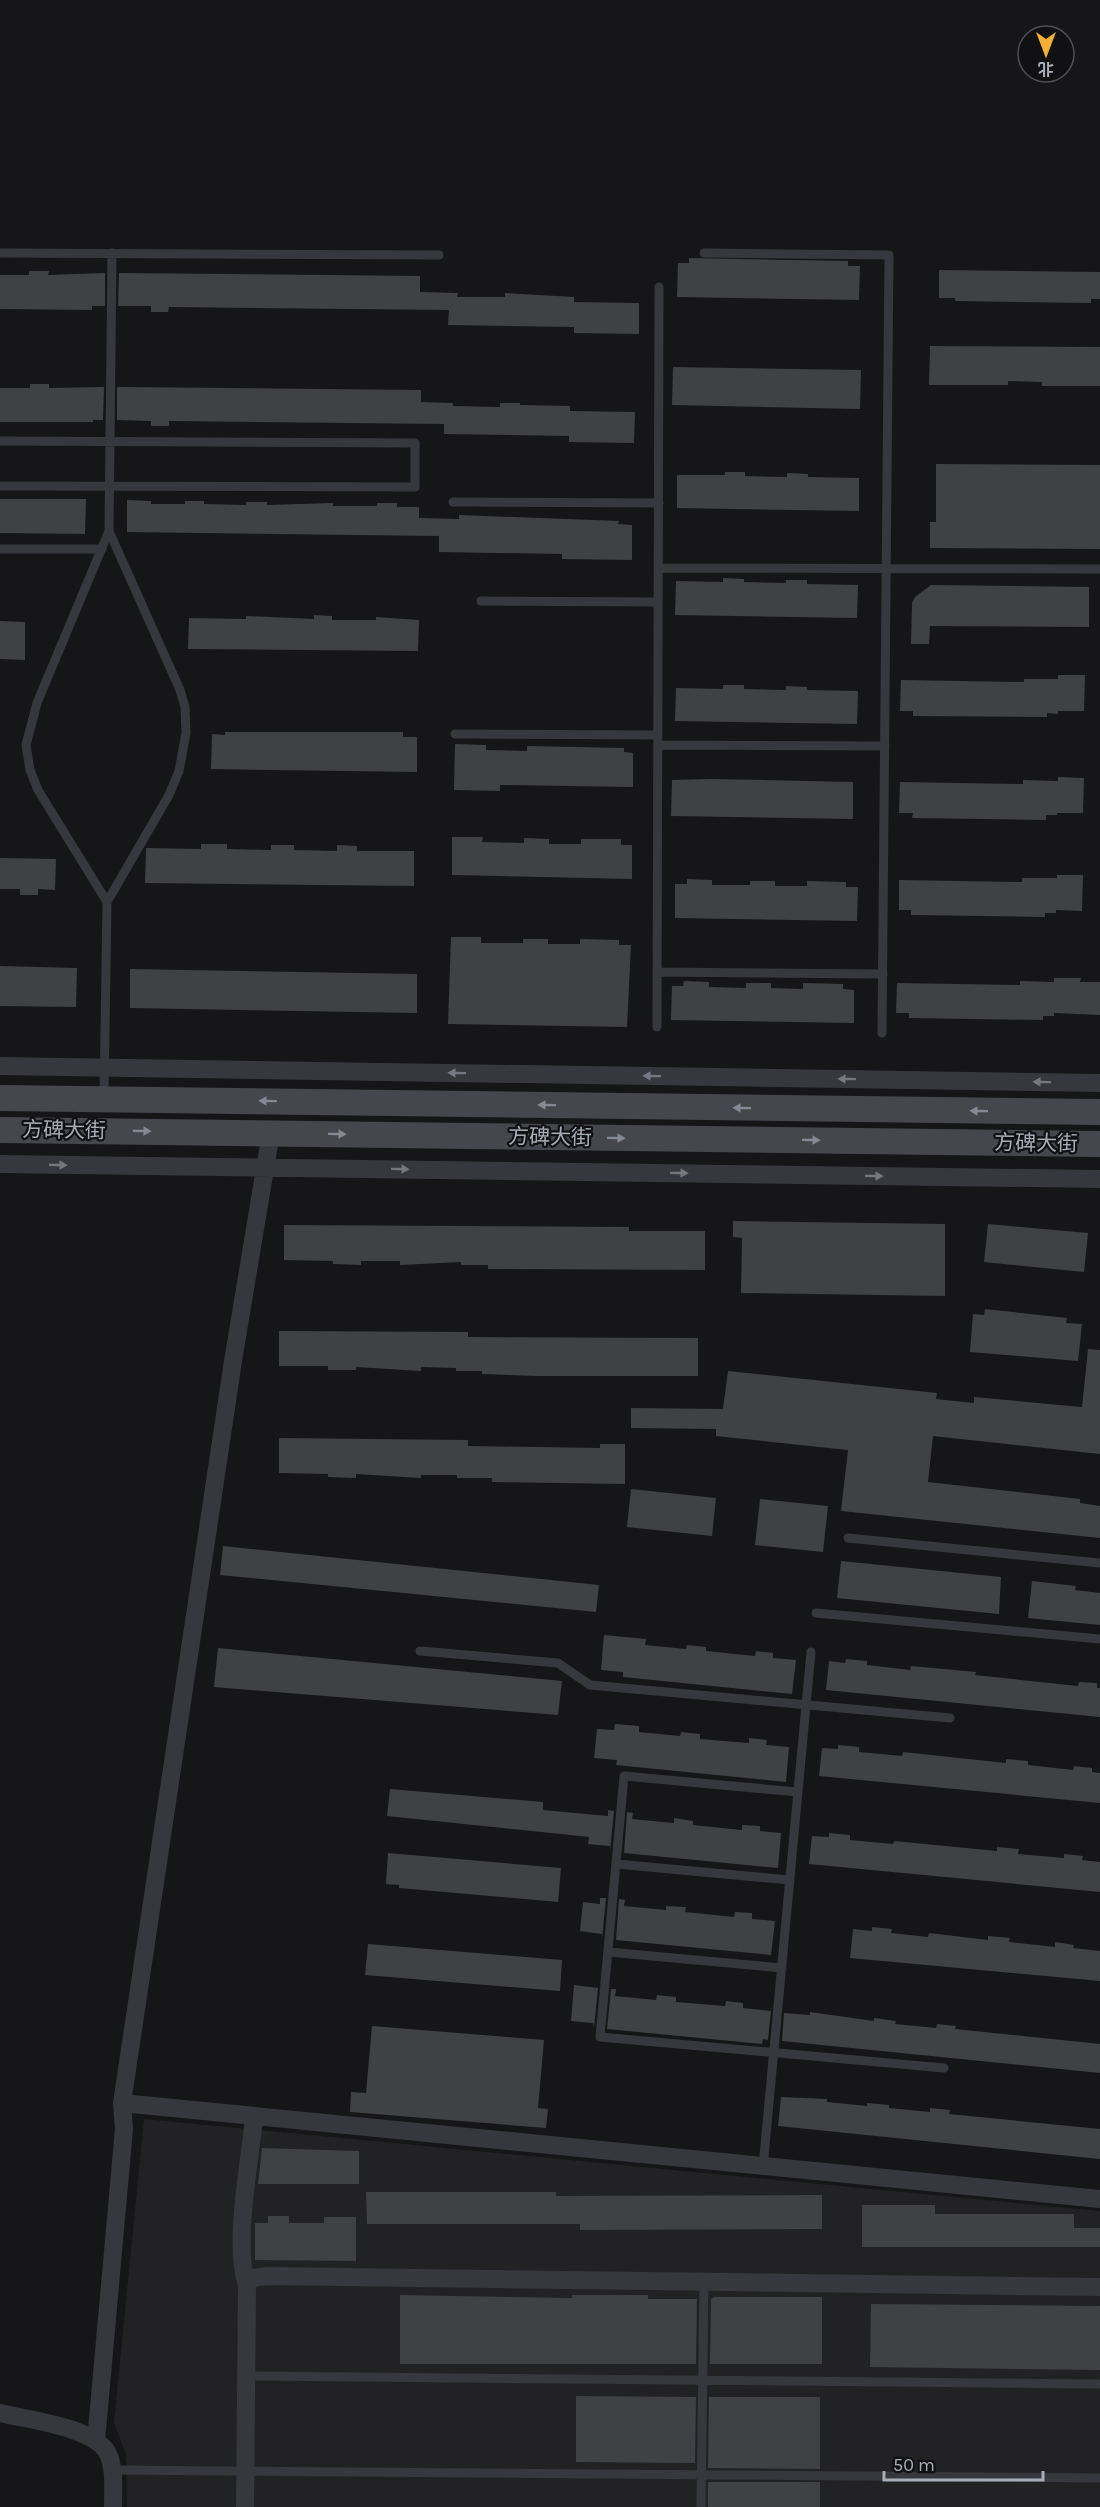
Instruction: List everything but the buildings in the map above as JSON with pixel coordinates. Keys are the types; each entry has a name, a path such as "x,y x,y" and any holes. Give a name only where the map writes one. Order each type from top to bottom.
{"main road":[{"name":"方碑大街","path":"0,1098 1100,1112"},
{"name":"方碑大街","path":"0,1130 1100,1144"}],"street":[{"path":"0,1066 1100,1083"},
{"path":"96,2441 124,2129 122,2103 183,1689 271,1133"},
{"path":"0,1164 1100,1179"},
{"path":"122,2103 1100,2199"},
{"path":"245,2507 247,2285 241,2267 241,2245 254,2117"},
{"path":"247,2285 252,2278 268,2276 1100,2287"},
{"path":"0,2413 83,2433 96,2441 109,2456 112,2470 113,2507"}],"lane":[{"path":"0,253 439,255"},
{"path":"107,902 38,790 30,770 26,745 37,703 109,531 112,253"},
{"path":"704,254 889,255 882,1033"},
{"path":"657,1027 659,287"},
{"path":"0,441 415,443 415,487 0,486"},
{"path":"453,502 659,503"},
{"path":"104,1099 107,902 169,795 182,760 186,733 185,707 180,690 109,531"},
{"path":"0,549 102,549"},
{"path":"658,568 1100,568"},
{"path":"481,601 658,602"},
{"path":"455,734 885,746"},
{"path":"657,972 883,974"},
{"path":"848,1539 1100,1563"},
{"path":"816,1613 1100,1639"},
{"path":"420,1650 558,1663 590,1685 950,1718"},
{"path":"763,2167 811,1652"},
{"path":"798,1792 624,1776 600,2037 944,2068"},
{"path":"616,1864 790,1880"},
{"path":"608,1952 782,1968"},
{"path":"701,2507 704,2281"},
{"path":"246,2376 1100,2384"},
{"path":"112,2470 1100,2478"}],"shaded area":[{"path":"144,2119 1100,2211 1100,2507 127,2507 126,2454 114,2423"}]}
